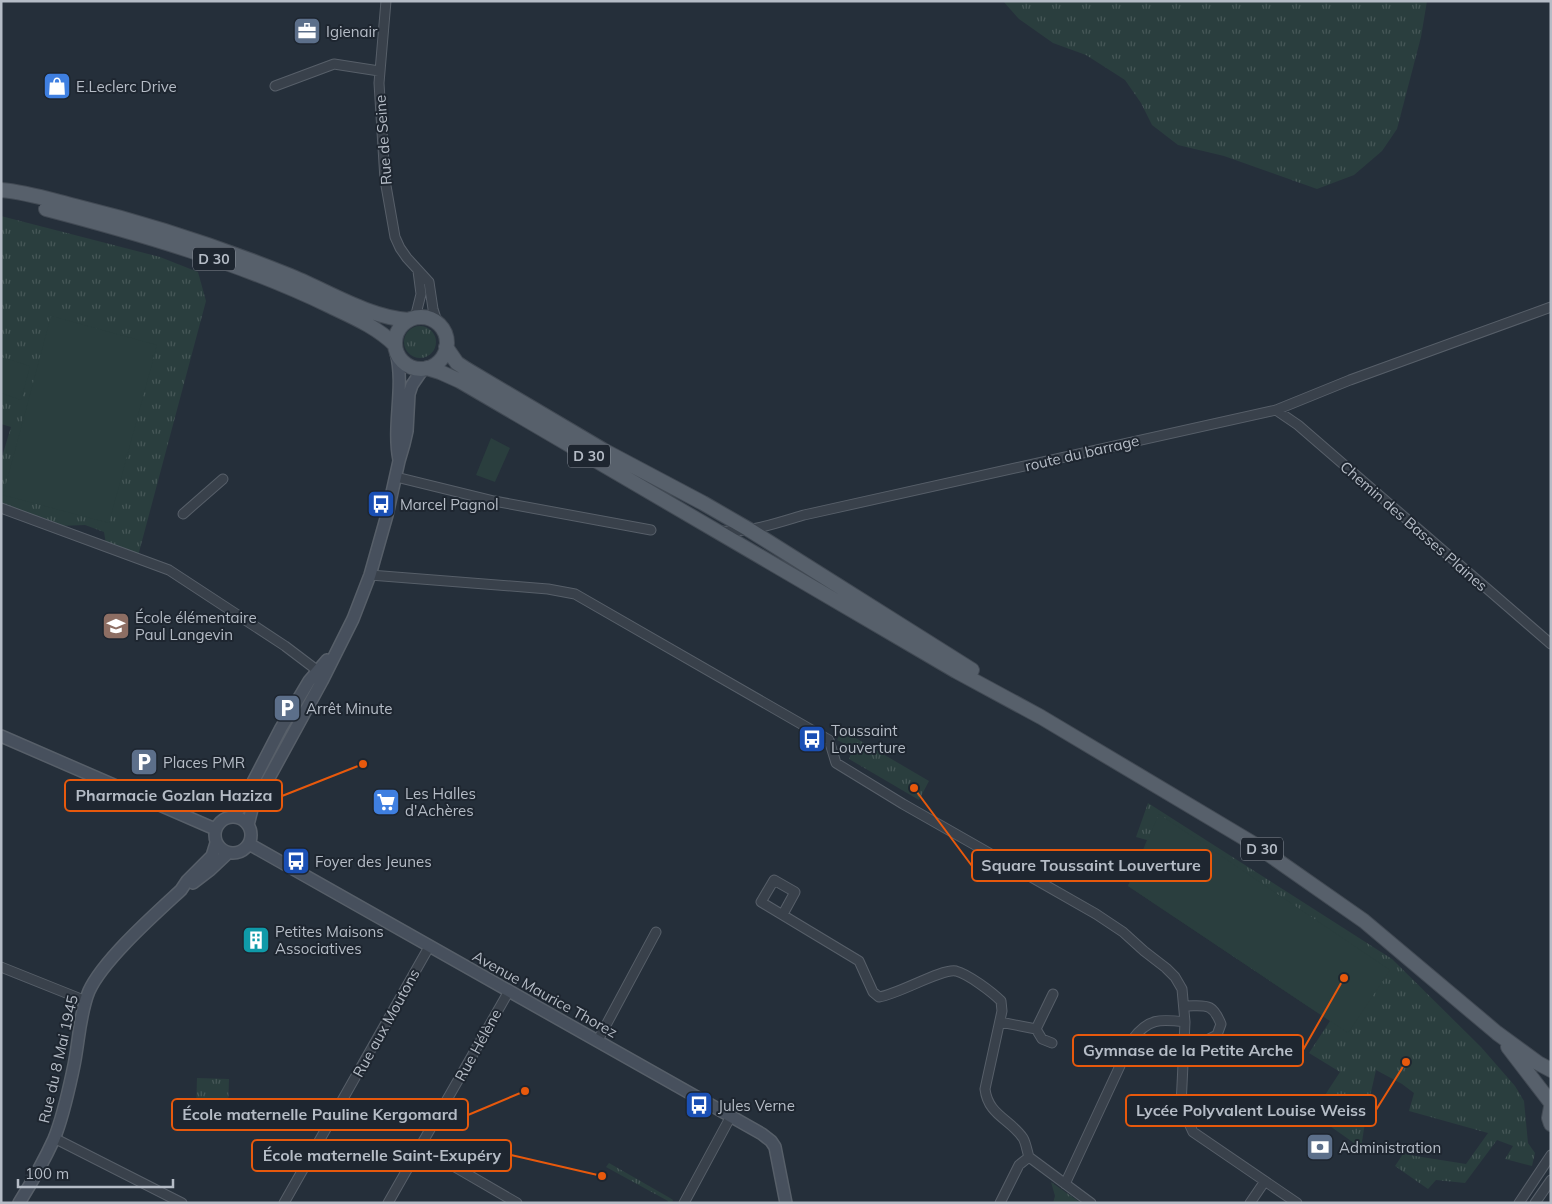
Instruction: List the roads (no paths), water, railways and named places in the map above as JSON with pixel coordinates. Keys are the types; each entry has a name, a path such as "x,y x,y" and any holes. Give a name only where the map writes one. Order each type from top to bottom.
{"main road":[{"name":"D 30","path":"1,190 132,220 191,238 301,280 378,315 392,319 412,319"},
{"name":"D 30","path":"1,197 124,231 262,276 369,325 382,333 396,349"},
{"path":"424,318 438,324 446,339 446,347 440,360 425,368 412,368 405,364 396,349 398,331 412,319 424,318"},
{"name":"D 30","path":"446,347 457,363 466,369 603,450 703,503 748,530 961,663 1041,716 1254,844 1364,920 1497,1033 1538,1063 1551,1070"},
{"name":"D 30","path":"425,368 460,381 956,671 1041,716"},
{"name":"D 30","path":"1497,1033 1551,1103"},
{"path":"1551,1107 1549,1118 1551,1124"}],"street":[{"name":"Rue de Seine","path":"386,1 380,71 385,180 395,237 400,248 429,282 433,309 438,324"},
{"path":"275,86 334,64 380,71"},
{"path":"412,319 421,294 418,271"},
{"name":"route du barrage","path":"718,531 748,530 804,515 1276,410 1350,380 1551,307"},
{"path":"396,349 400,365 396,444 399,461"},
{"path":"248,825 252,809 322,681 353,619 370,575 387,515 407,431 409,394 412,385 425,368"},
{"name":"Chemin des Basses Plaines","path":"1276,410 1298,425 1551,644"},
{"path":"396,477 494,501 652,530"},
{"path":"183,514 222,479"},
{"path":"1,508 169,570 285,646 318,671"},
{"path":"370,575 548,589 575,594 829,740 836,763 1110,923 1166,968 1175,977 1182,989 1185,1022 1181,1106 1193,1132 1297,1203"},
{"path":"233,817 281,728 309,681 335,652"},
{"path":"1,736 215,828"},
{"path":"233,817 243,820 248,825 251,835 248,844 240,852 228,853 216,843 215,828 220,821 233,817"},
{"name":"Rue du 8 Mai 1945","path":"20,1203 42,1165 63,1114 90,989 105,966 212,856 216,843"},
{"name":"Avenue Maurice Thorez","path":"248,844 762,1134 775,1147 786,1203"},
{"name":"Rue du 8 Mai 1945","path":"181,890 190,886 204,875 228,853"},
{"path":"782,914 859,961 873,992 879,997 892,994 946,972 956,972 987,988 1001,1000 1002,1012 986,1089 986,1098 990,1106 1023,1139 1029,1157 1091,1203"},
{"path":"598,1040 656,932"},
{"name":"Rue aux Moutons","path":"284,1203 428,947"},
{"path":"1,967 86,1001"},
{"name":"Rue Hélène","path":"388,1203 508,991"},
{"path":"1036,1029 1053,994"},
{"path":"1184,1042 1202,1042 1217,1035 1221,1024 1216,1012 1206,1005 1185,1006"},
{"path":"1065,1184 1132,1040 1141,1028 1151,1022 1164,1019 1185,1022"},
{"path":"1000,1022 1036,1029 1042,1039 1052,1043"},
{"path":"684,1203 731,1116"},
{"path":"54,1138 182,1203"},
{"path":"420,1146 517,1203"},
{"path":"1519,1203 1551,1155"},
{"path":"1000,1203 1020,1165 1029,1157"},
{"path":"1535,1203 1551,1180"},
{"path":"1250,1203 1265,1181"}],"place":[{"name":"Igienair","path":"307,31"},
{"name":"E.Leclerc Drive","path":"57,86"},
{"name":"Marcel Pagnol","path":"381,504"},
{"name":"École élémentaire Paul Langevin","path":"116,626"},
{"name":"Arrêt Minute","path":"287,708"},
{"name":"Toussaint Louverture","path":"812,739"},
{"name":"Places PMR","path":"144,762"},
{"name":"Pharmacie Gozlan Haziza","path":"363,764"},
{"name":"Square Toussaint Louverture","path":"914,788"},
{"name":"Les Halles d'Achères","path":"386,802"},
{"name":"Foyer des Jeunes","path":"296,861"},
{"name":"Petites Maisons Associatives","path":"256,940"},
{"name":"Gymnase de la Petite Arche","path":"1344,978"},
{"name":"Lycée Polyvalent Louise Weiss","path":"1406,1062"},
{"name":"École maternelle Pauline Kergomard","path":"525,1091"},
{"name":"Jules Verne","path":"699,1105"},
{"name":"Administration","path":"1320,1147"},
{"name":"École maternelle Saint-Exupéry","path":"602,1176"}]}
